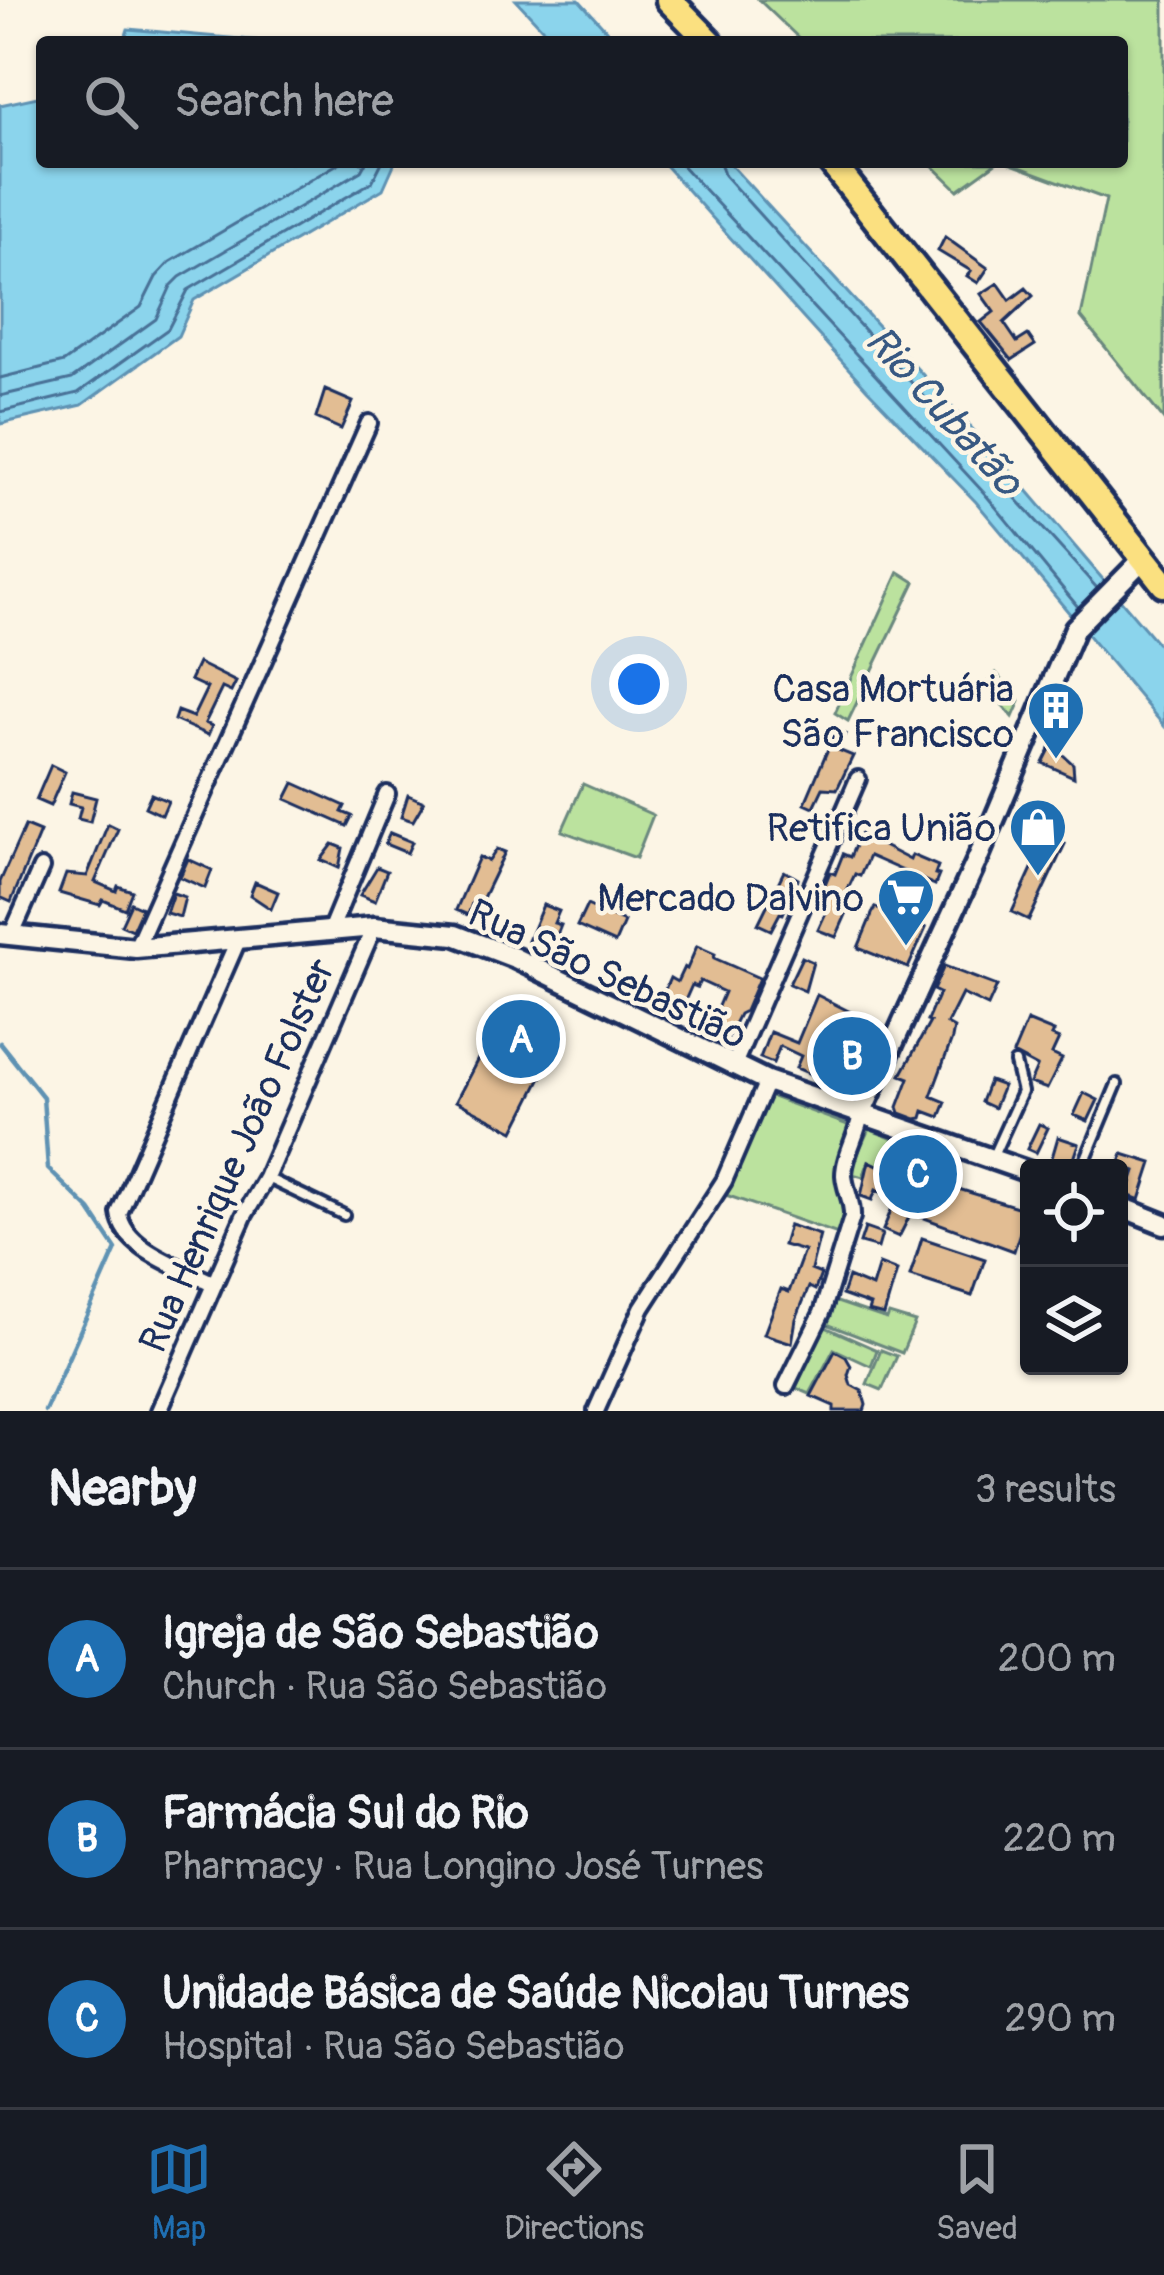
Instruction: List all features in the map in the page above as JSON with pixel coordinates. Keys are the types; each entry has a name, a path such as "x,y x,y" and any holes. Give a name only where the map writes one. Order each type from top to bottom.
{"highway":[{"path":"669,0 704,36"},
{"path":"835,168 1134,568 1164,584"}],"main road":[{"path":"861,1114 986,840 1075,628 1134,568"},
{"name":"Rua São Sebastião","path":"5,935 136,948 374,927 430,931 494,948 767,1082 1020,1169"},
{"path":"1128,1210 1164,1224"}],"street":[{"path":"136,948 369,423"},
{"path":"733,1066 858,779"},
{"path":"330,931 387,794"},
{"path":"5,935 40,868"},
{"name":"Rua Henrique João Folster","path":"159,1411 374,927"},
{"path":"214,1284 132,1240 124,1232 119,1213 238,940"},
{"path":"596,1411 643,1308 724,1181 767,1082"},
{"path":"786,1386 822,1312 851,1217 853,1206 844,1171 861,1114"}],"lane":[{"path":"992,1160 1022,1092 1015,1063"},
{"path":"1086,1159 1117,1084"},
{"path":"266,1178 344,1215"}],"green space":[{"path":"759,0 1164,0 1164,420 1081,317 1106,199 1022,168 1128,168 1128,36 797,36"},
{"path":"935,168 989,168 958,190"},
{"path":"899,572 915,582 848,721 835,713"},
{"path":"996,673 1020,701 1013,717 985,685"},
{"path":"583,784 653,815 636,858 562,831"},
{"path":"767,1095 856,1128 837,1178 843,1213 838,1234 723,1194"},
{"path":"869,1129 911,1146 900,1175 869,1161 863,1177 849,1173"},
{"path":"831,1300 887,1319 889,1314 915,1322 902,1353 824,1323"},
{"path":"823,1326 877,1350 871,1366 834,1349 810,1394 796,1388"},
{"path":"881,1350 897,1356 882,1390 867,1384"}],"water":[{"path":"516,0 579,0 612,36 549,36"},
{"path":"128,29 208,36 126,36"},
{"path":"36,97 36,168 392,168 383,189 194,300 178,336 82,405 0,424 0,105"},
{"name":"Rio Cubatão","path":"667,168 733,168 1009,469 1164,651 1164,726 976,502"}],"building":[{"path":"945,237 988,268 978,283 967,276 971,271 938,251"},
{"path":"998,283 1010,300 1026,288 1033,296 1004,323 1017,342 1028,335 1035,345 1012,360 981,322 994,312 981,294"},
{"path":"325,390 353,402 341,429 316,418"},
{"path":"198,663 236,682 231,692 222,688 205,723 212,726 208,735 174,720 177,711 193,717 207,688 190,680"},
{"path":"836,730 845,734 838,750 853,756 837,789 823,788 814,807 805,803"},
{"name":"Casa Mortuária São Francisco","path":"1052,745 1073,764 1074,777 1043,763"},
{"path":"51,765 65,772 50,806 36,800"},
{"path":"294,783 345,806 342,812 352,816 347,826 286,799"},
{"path":"72,792 96,798 90,822 78,819 81,807 69,804"},
{"path":"151,794 168,801 162,815 145,807"},
{"path":"408,795 424,802 413,821 401,817"},
{"path":"108,824 118,829 95,882 116,891 118,886 132,891 125,909 59,893 66,874 87,876"},
{"path":"25,826 40,832 11,902 0,897 0,882"},
{"path":"390,833 412,842 407,853 385,844"},
{"path":"860,834 910,860 912,855 938,866 935,874 939,875 935,885 869,856 844,897 852,901 836,937 818,930 828,908 818,902 830,872 835,874 843,854 850,857"},
{"name":"Retifica União","path":"1047,836 1065,844 1029,920 1012,912"},
{"path":"333,844 343,848 339,868 321,860"},
{"path":"497,849 505,852 479,906 472,903 468,915 456,910 479,857 489,861"},
{"path":"188,859 212,870 205,888 180,877"},
{"path":"377,867 387,871 375,901 360,895"},
{"path":"784,871 798,879 771,930 758,924"},
{"path":"255,882 278,892 271,909 250,895"},
{"path":"173,893 185,897 180,917 166,913"},
{"path":"131,903 142,908 132,930 121,925"},
{"path":"543,905 559,911 554,923 561,925 557,935 546,931 540,946 528,941"},
{"path":"587,905 624,922 615,943 577,926"},
{"path":"875,907 926,928 908,968 858,948"},
{"path":"697,946 759,978 726,1040 709,1027 724,992 700,981 697,987 692,985 683,1005 662,996 670,978 677,982 687,969"},
{"path":"802,957 813,962 805,991 789,984"},
{"path":"944,966 997,986 988,1006 962,994 947,1024 954,1028 952,1039 931,1096 946,1102 940,1117 924,1111 916,1119 900,1113 909,1078 901,1075 930,1022 939,993 933,990"},
{"path":"817,995 872,1023 839,1092 822,1086 825,1080 796,1068 801,1056 780,1046 773,1063 760,1058 770,1032 797,1043"},
{"path":"525,1002 546,1007 553,1017 537,1050 546,1054 538,1074 542,1076 514,1131 456,1101 480,1055 502,1066 497,1044 503,1031 510,1035"},
{"path":"1027,1021 1054,1032 1052,1036 1059,1039 1052,1054 1062,1059 1047,1089 1030,1083 1037,1067 1013,1054"},
{"path":"989,1081 1003,1086 994,1108 981,1102"},
{"path":"1084,1093 1098,1100 1088,1121 1074,1115"},
{"path":"1039,1124 1048,1128 1036,1153 1027,1149"},
{"path":"1058,1137 1079,1144 1074,1159 1052,1159"},
{"path":"1123,1154 1152,1163 1140,1200 1128,1195 1135,1171 1128,1168 1128,1159 1121,1159"},
{"path":"914,1159 932,1166 926,1179 1020,1208 1014,1251 911,1213 899,1237 883,1230 896,1198 876,1190 872,1200 861,1196 869,1161 907,1179"},
{"path":"789,1225 820,1235 811,1270 821,1274 815,1290 809,1287 792,1343 764,1334 781,1289 789,1292 804,1251 783,1245"},
{"path":"865,1228 882,1234 878,1248 860,1243"},
{"path":"922,1238 985,1259 972,1296 910,1276"},
{"path":"879,1264 897,1271 884,1315 842,1295 848,1277 872,1287"},
{"path":"835,1351 851,1366 848,1375 851,1385 862,1391 864,1411 834,1411 834,1406 811,1396"}],"waterway":[{"path":"0,1043 43,1097 48,1169 90,1210 116,1249 45,1411"}],"place":[{"name":"Casa Mortuária São Francisco","path":"1056,761"},
{"name":"Retifica União","path":"1038,878"},
{"name":"Mercado Dalvino","path":"906,948"},
{"name":"Igreja de São Sebastião","path":"521,1039"},
{"name":"Farmácia Sul do Rio","path":"852,1056"},
{"name":"Unidade Básica de Saúde Nicolau Turnes","path":"918,1174"}]}
